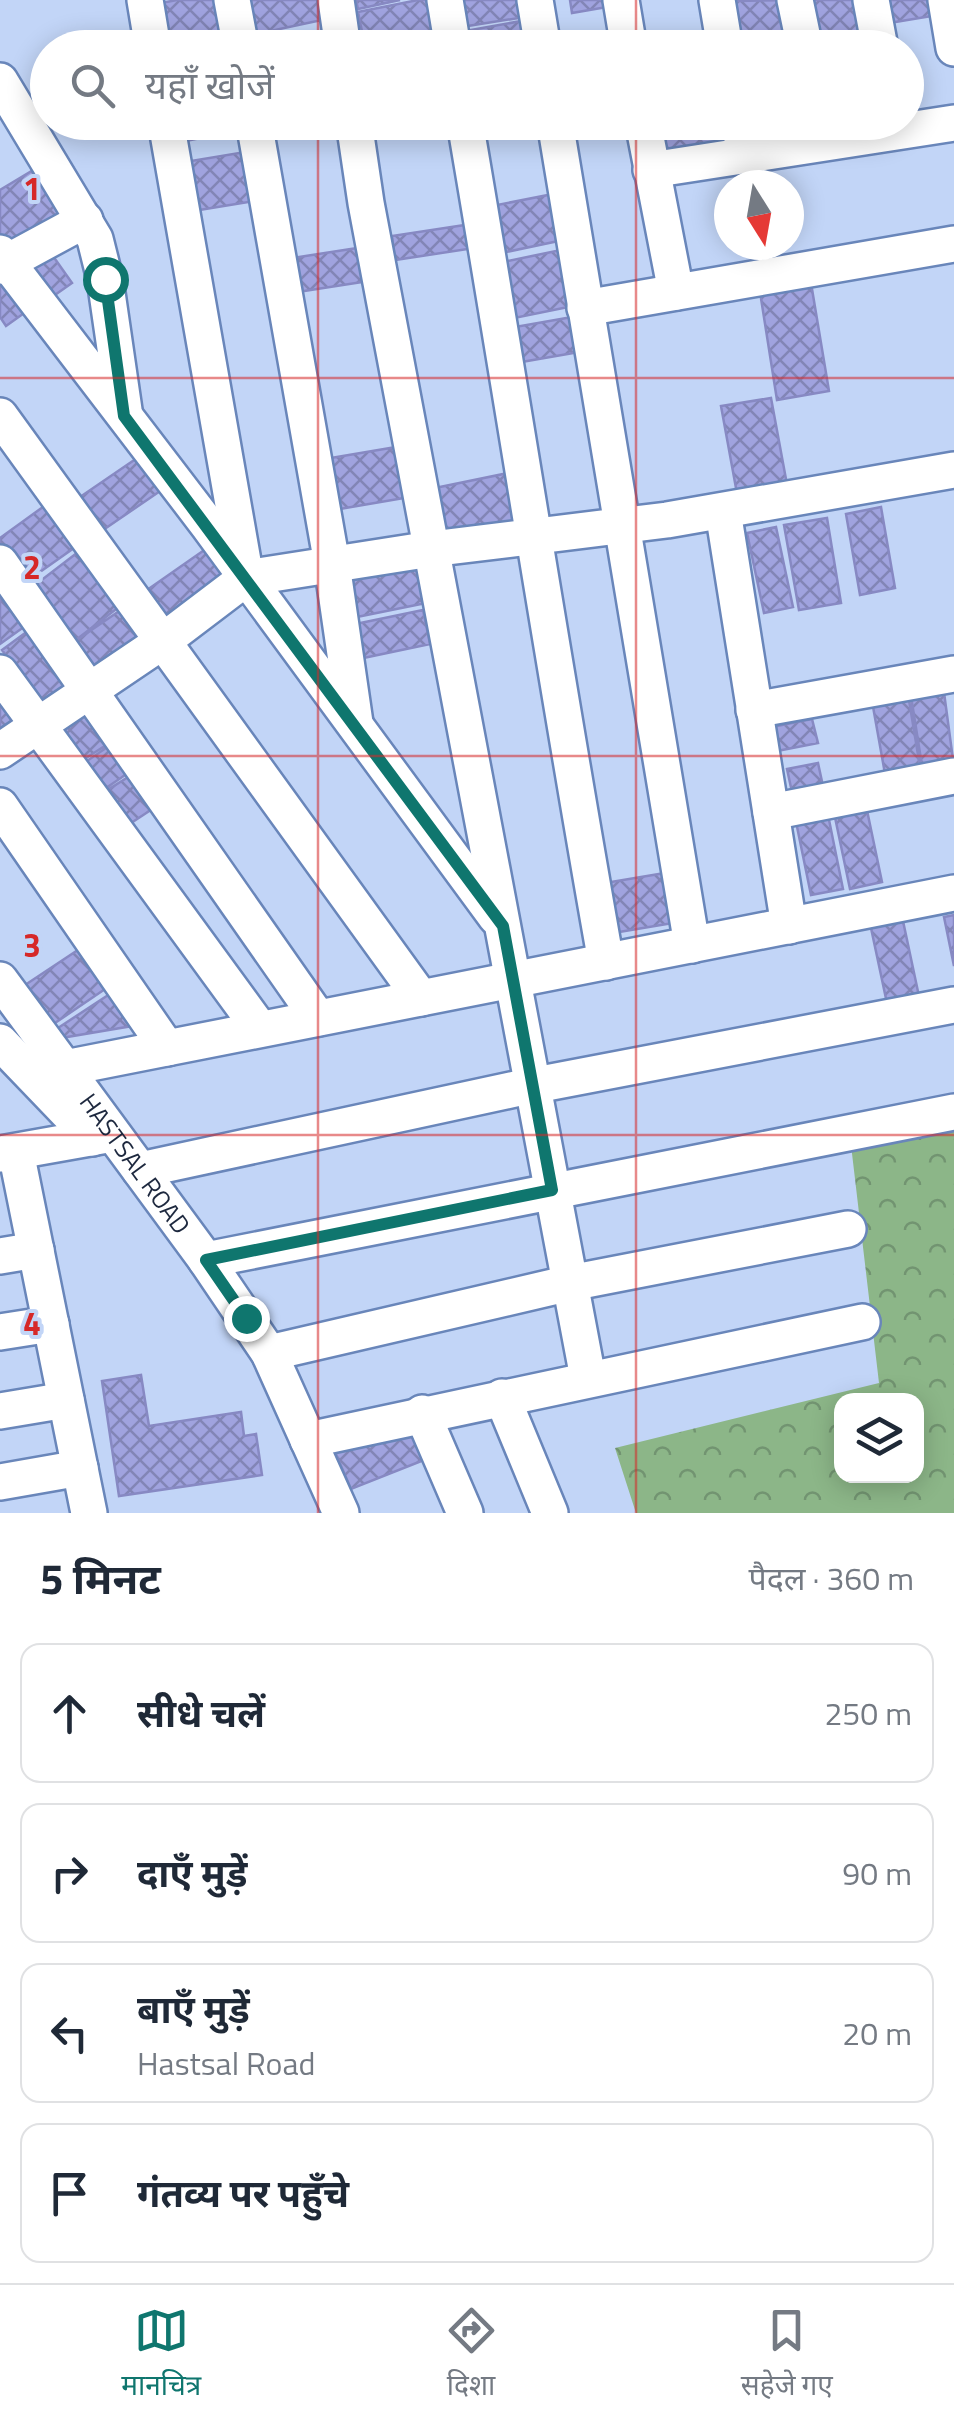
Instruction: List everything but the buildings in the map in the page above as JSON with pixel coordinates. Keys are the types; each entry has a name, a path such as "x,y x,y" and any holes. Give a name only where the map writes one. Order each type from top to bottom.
{"street":[{"path":"145,0 150,30"},
{"path":"232,0 237,30"},
{"path":"336,0 340,30"},
{"path":"444,0 449,30"},
{"path":"535,0 540,30"},
{"path":"621,0 627,30"},
{"path":"716,0 722,30"},
{"path":"795,0 801,30"},
{"path":"871,0 877,30"},
{"path":"946,0 954,48"},
{"path":"0,80 30,129"},
{"path":"924,125 954,123"},
{"path":"36,140 85,220 100,254 124,416"},
{"path":"169,140 246,578"},
{"path":"257,140 332,564 356,730"},
{"path":"357,140 588,1378"},
{"path":"468,140 606,962"},
{"path":"558,140 692,945"},
{"path":"646,140 676,292"},
{"path":"651,170 739,140"},
{"path":"85,220 2,260 246,578 503,926"},
{"path":"585,308 954,244"},
{"path":"0,416 422,998"},
{"path":"0,751 163,641 246,578 431,549 722,512 954,470"},
{"path":"722,512 789,926"},
{"path":"0,563 318,1018"},
{"path":"0,673 260,1030"},
{"path":"754,710 954,674"},
{"path":"771,812 954,776"},
{"path":"0,806 168,1048"},
{"path":"65,1068 954,893"},
{"name":"HASTSAL ROAD","path":"0,980 65,1068 103,1136 140,1170 269,1354 342,1513"},
{"path":"140,1170 533,1085 954,1005"},
{"path":"0,1042 103,1136"},
{"path":"206,1260 954,1112"},
{"path":"89,1513 36,1250 8,1153 103,1136"},
{"path":"269,1354 570,1283 848,1229"},
{"path":"0,1256 36,1250"},
{"path":"308,1440 862,1322"},
{"path":"0,1332 51,1324"},
{"path":"502,1397 550,1513"},
{"path":"0,1411 66,1400"},
{"path":"422,1414 465,1513"},
{"path":"0,1482 80,1468"}],"green space":[{"path":"954,1124 954,1513 636,1513 615,1448 834,1394 834,1483 924,1483 924,1393 838,1393 879,1383 851,1145"}],"route":[{"path":"105,279 124,416 503,926 552,1190 206,1260 246,1318"}]}
